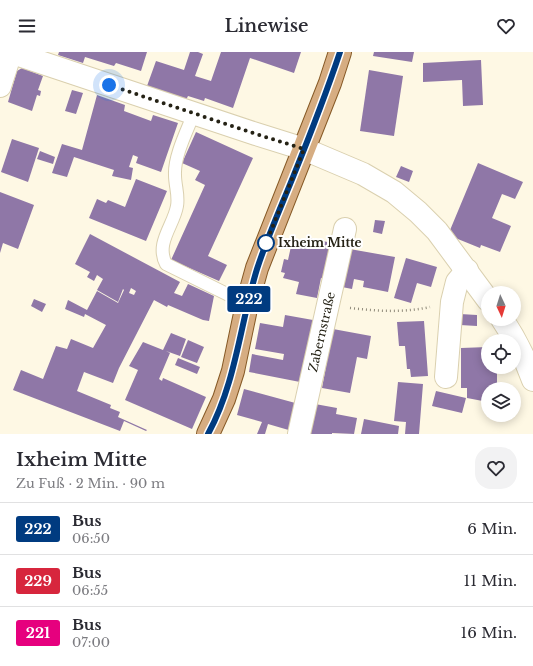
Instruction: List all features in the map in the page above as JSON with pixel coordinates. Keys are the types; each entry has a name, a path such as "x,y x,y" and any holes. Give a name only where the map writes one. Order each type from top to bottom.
{"main road":[{"path":"211,433 233,371 247,304 266,243 330,83 340,52"}],"street":[{"path":"0,86 10,52 304,149 363,174 394,192 418,212 437,231 481,290"},
{"name":"Zabernstraße","path":"299,434 345,229"},
{"path":"446,376 452,302 457,282 467,270"},
{"path":"507,326 526,359 533,380"}],"lane":[{"path":"194,113 176,162 175,175 178,196 177,207 164,239 162,252 163,259 166,264 247,304"}],"path":[{"path":"328,305 383,312 421,309 452,302"}],"building":[{"path":"59,52 147,52 141,71 116,63 114,66 85,57 83,63 58,55"},
{"path":"190,52 198,52 203,54 195,76 211,81 221,52 301,52 294,73 250,58 233,108 205,98 204,101 188,96 186,100 147,86 156,61 184,70"},
{"path":"374,52 414,52 412,62 373,56"},
{"path":"481,60 483,105 463,106 462,80 423,82 423,63"},
{"path":"22,68 43,76 38,90 41,91 40,96 37,95 32,111 8,102 17,71"},
{"path":"369,70 403,76 394,136 360,131"},
{"path":"72,90 83,93 76,114 65,111"},
{"path":"97,95 125,105 124,111 151,121 153,115 178,123 161,172 136,163 138,157 133,155 129,167 133,168 131,180 112,176 114,170 74,157 67,177 52,173 62,144 82,150"},
{"path":"196,132 253,158 208,256 227,265 219,281 171,260 205,185 195,180 200,171 182,163"},
{"path":"12,139 39,148 28,182 1,172"},
{"path":"40,151 55,157 53,164 37,159"},
{"path":"478,163 523,182 515,199 502,194 492,218 511,226 500,252 481,245 480,248 448,235"},
{"path":"401,166 413,171 409,182 396,177"},
{"path":"136,179 167,191 146,241 89,218 97,199 106,203 108,200 125,207"},
{"path":"0,192 34,205 18,249 3,243 0,253"},
{"path":"375,220 385,221 382,234 373,232"},
{"path":"90,234 180,282 174,293 182,296 188,284 214,296 209,321 203,320 168,305 167,307 154,300 119,368 113,383 84,372 77,391 111,405 110,408 120,412 118,417 147,430 146,431 124,421 120,431 13,390 21,370 43,379 56,346 67,349 71,339 93,348 106,325 85,314 84,317 65,309 68,300 87,310 97,291 118,303 124,290 123,289 118,302 97,290 103,279 97,275 94,281 87,277 90,272 75,264","holes":["131,288 136,291 134,295 129,293"]},
{"path":"309,238 332,243 324,279 321,278 317,298 296,294 299,282 283,278 285,273 281,272 284,259 288,260 292,242 307,246"},
{"path":"344,248 395,257 388,292 363,287 364,281 354,279 352,289 337,286"},
{"path":"406,258 437,267 431,287 417,283 411,303 394,298"},
{"path":"34,299 46,304 42,312 31,306"},
{"path":"460,314 477,315 477,326 460,325"},
{"path":"285,315 313,320 300,382 249,372 252,354 283,360 284,354 255,349 260,323 283,327"},
{"path":"424,321 428,376 411,377 410,369 407,369 405,346 399,346 397,322"},
{"path":"333,329 371,336 367,359 357,357 350,393 322,388"},
{"path":"171,333 186,339 180,356 166,351 170,353 159,379 162,381 163,378 206,397 192,429 125,400 138,370 129,366 143,342 163,350"},
{"path":"188,340 204,347 197,363 181,357"},
{"path":"481,347 481,374 497,374 497,382 481,382 481,401 467,398 467,388 461,388 461,348"},
{"path":"178,358 200,367 197,374 175,365"},
{"path":"398,382 423,384 419,434 405,434 406,422 394,421"},
{"path":"244,389 299,404 292,431 268,424 265,434 257,434 262,422 237,415"},
{"path":"436,391 466,398 462,413 432,406"},
{"path":"315,404 337,408 336,414 357,418 354,434 309,434"},
{"path":"364,419 399,426 398,434 361,434"}],"bus line":[{"name":"222","path":"208,434 224,399 233,371 247,304 266,243 320,109 340,52"}],"place":[{"name":"Ixheim Mitte","path":"266,243"}],"route":[{"path":"109,85 304,149 266,243"}]}
